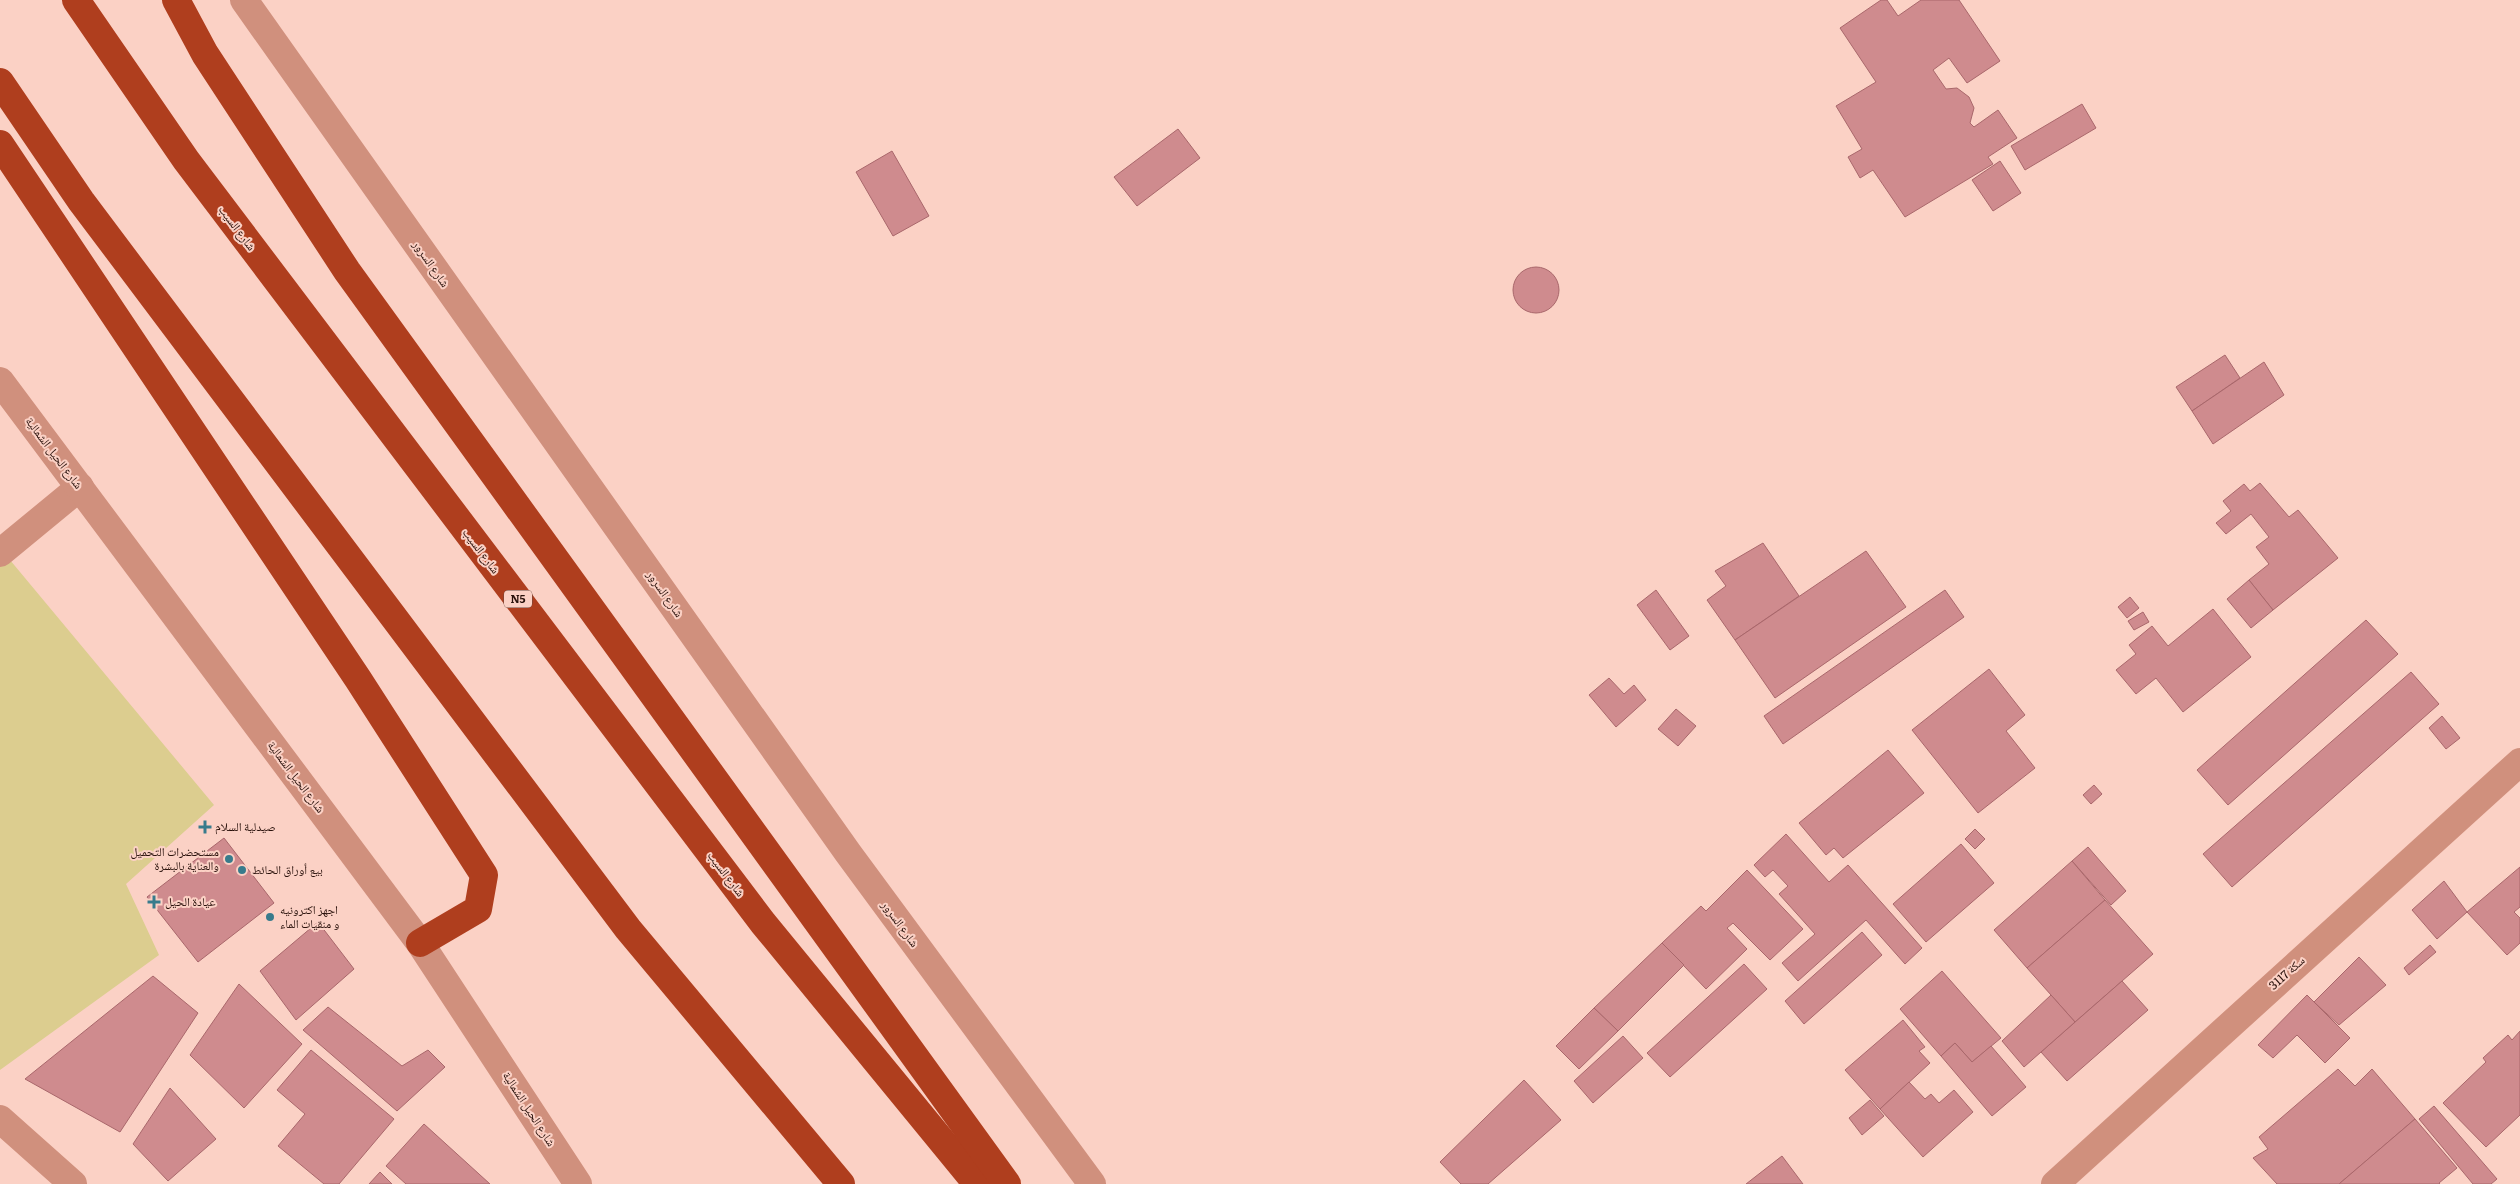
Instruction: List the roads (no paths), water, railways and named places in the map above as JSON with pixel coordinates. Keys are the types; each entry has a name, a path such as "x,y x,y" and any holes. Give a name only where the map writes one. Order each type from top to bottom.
{"highway":[{"name":"شارع السيب","path":"76,0 186,160 763,923 977,1184"},
{"path":"176,0 205,54 347,271 1007,1184"},
{"path":"0,82 81,201 628,929 840,1184"},
{"path":"0,144 358,679 484,875 478,909 420,942"}],"street":[{"name":"شارع السرور","path":"244,0 843,845 1092,1184"},
{"name":"شارع الحيل الشمالية","path":"0,381 420,942 578,1184"},
{"path":"0,553 80,487"},
{"name":"سكة 3117","path":"2055,1184 2520,762"},
{"path":"0,1119 73,1184"}],"place":[{"name":"صيدلية السلام","path":"205,827"},
{"name":"مستحضرات التحميل والعناية بالبشرة","path":"229,859"},
{"name":"بيع أوراق الحائط","path":"242,870"},
{"name":"عيادة الحيل","path":"154,902"},
{"name":"اجهز اكترونيه و منقيات الماء","path":"270,917"}]}
